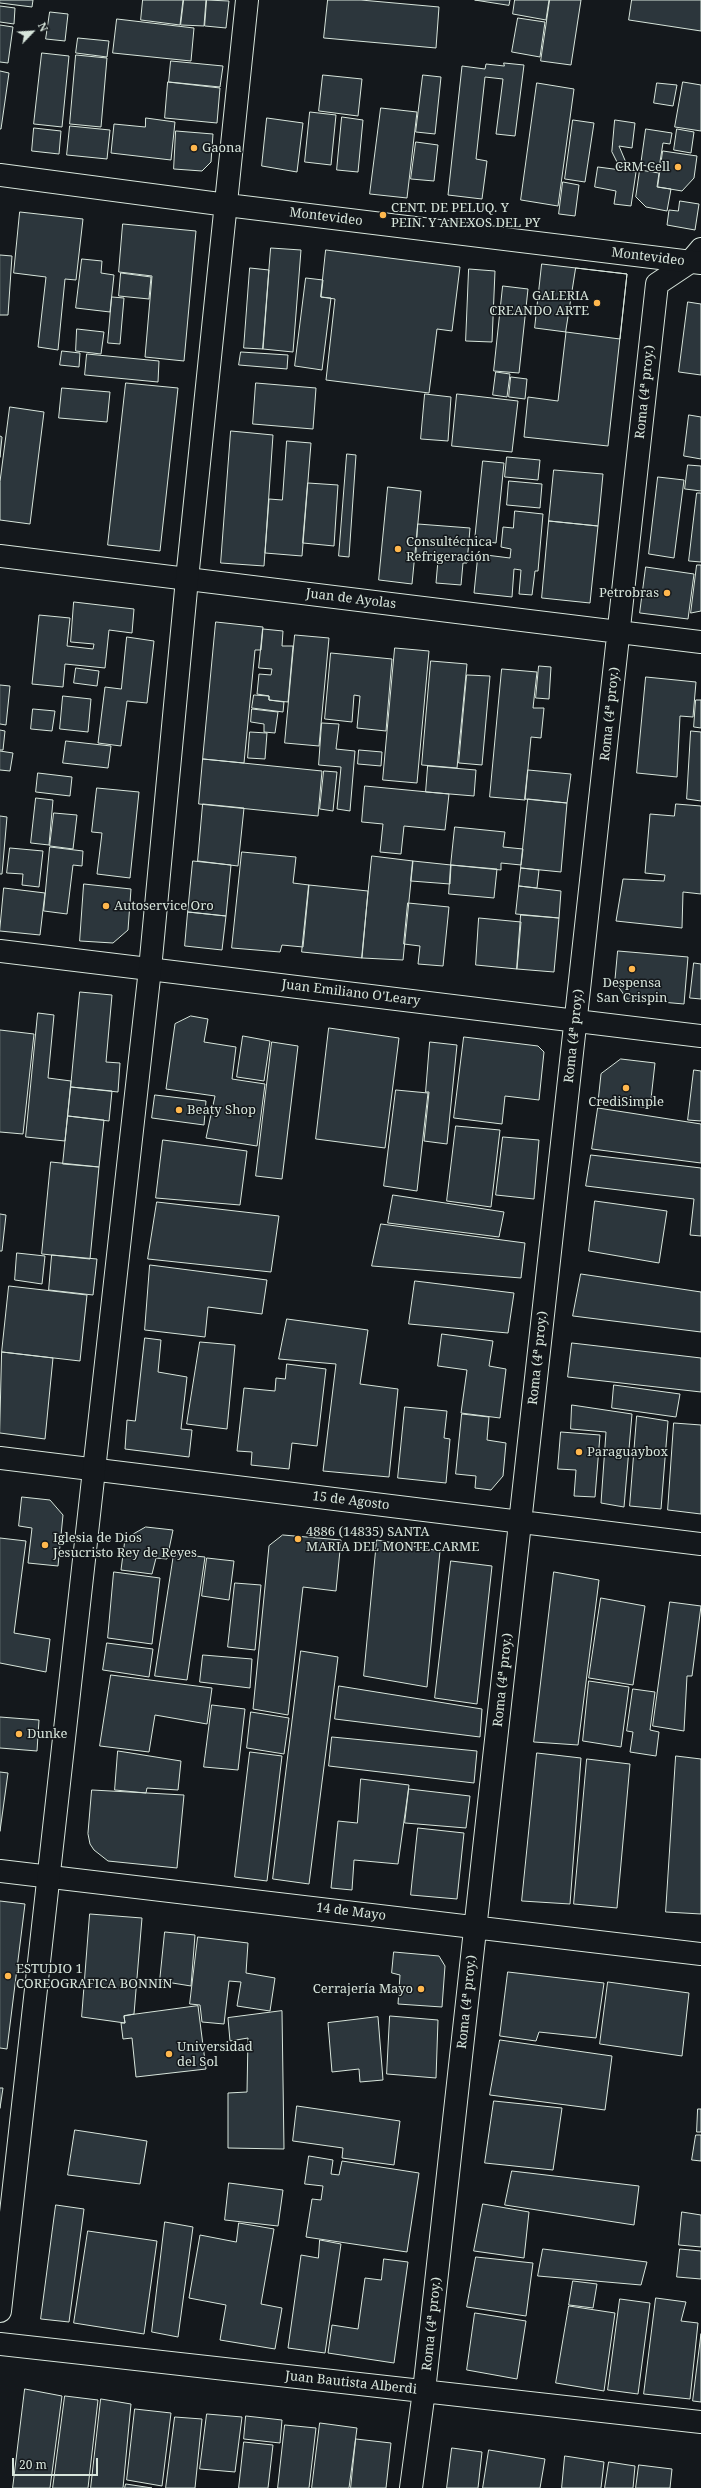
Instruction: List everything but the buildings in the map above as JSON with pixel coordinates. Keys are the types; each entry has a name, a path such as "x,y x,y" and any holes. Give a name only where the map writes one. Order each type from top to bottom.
{"street":[{"path":"0,2312 150,969 187,579 227,205 247,0"},
{"name":"Montevideo","path":"0,175 227,205 697,258"},
{"name":"Roma (4ª proy.)","path":"411,2488 424,2391 476,1927 657,284 697,258"},
{"name":"Juan de Ayolas","path":"0,556 701,642"},
{"name":"Juan Emiliano O'Leary","path":"0,951 701,1036"},
{"name":"15 de Agosto","path":"0,1458 701,1544"},
{"name":"14 de Mayo","path":"0,1871 701,1954"},
{"name":"Juan Bautista Alberdi","path":"0,2344 701,2422"}],"place":[{"name":"Gaona","path":"194,148"},
{"name":"CRM Cell","path":"678,167"},
{"name":"CENT. DE PELUQ. Y PEIN. Y ANEXOS DEL PY","path":"383,215"},
{"name":"GALERIA CREANDO ARTE","path":"597,303"},
{"name":"Consultécnica Refrigeración","path":"398,549"},
{"name":"Petrobras","path":"667,593"},
{"name":"Autoservice Oro","path":"106,906"},
{"name":"Despensa San Crispin","path":"632,969"},
{"name":"CrediSimple","path":"626,1088"},
{"name":"Beaty Shop","path":"179,1110"},
{"name":"Paraguaybox","path":"579,1452"},
{"name":"4886 (14835) SANTA MARIA DEL MONTE CARME","path":"298,1539"},
{"name":"Iglesia de Dios Jesucristo Rey de Reyes","path":"45,1545"},
{"name":"Dunke","path":"19,1734"},
{"name":"ESTUDIO 1 COREOGRAFICA BONNIN","path":"8,1976"},
{"name":"Cerrajería Mayo","path":"421,1989"},
{"name":"Universidad del Sol","path":"169,2054"}]}
